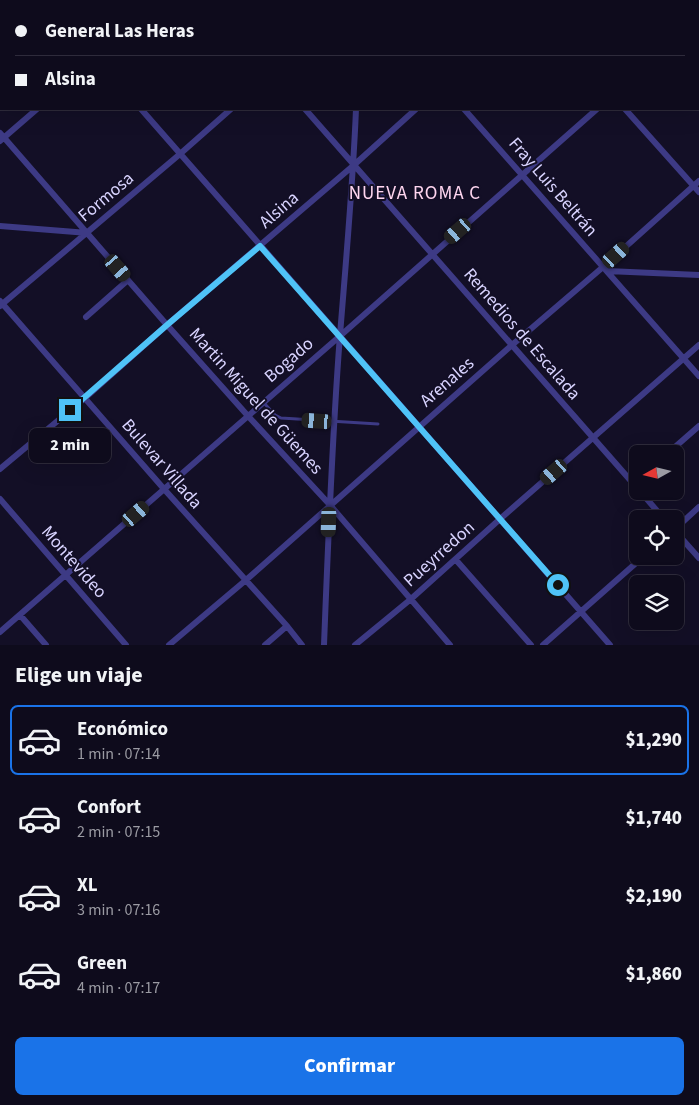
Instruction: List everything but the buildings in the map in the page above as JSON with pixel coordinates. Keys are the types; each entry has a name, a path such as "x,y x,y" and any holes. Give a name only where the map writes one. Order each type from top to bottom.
{"street":[{"path":"1,137 35,110"},
{"path":"142,110 610,645"},
{"name":"Formosa","path":"1,304 88,233 230,110"},
{"name":"Remedios de Escalada","path":"306,110 629,477"},
{"path":"324,645 340,336 354,165 356,110"},
{"name":"Alsina","path":"0,469 85,398 415,110"},
{"name":"Fray Luis Beltrán","path":"465,110 699,376"},
{"name":"Bogado","path":"0,632 596,110"},
{"path":"626,110 696,184 699,192"},
{"name":"Martin Miguel de Güemes","path":"1,137 88,233 248,416 330,505 450,645"},
{"name":"Arenales","path":"169,645 246,580 512,345 605,269 696,184"},
{"path":"0,226 88,233"},
{"path":"605,269 699,275"},
{"path":"86,317 128,280"},
{"name":"Bulevar Villada","path":"1,304 302,645"},
{"name":"Pueyrredon","path":"355,645 456,560 500,519 699,345"},
{"path":"678,445 699,426"},
{"name":"Montevideo","path":"0,499 126,645"},
{"name":"Remedios de Escalada","path":"648,500 657,510"},
{"path":"684,522 699,508"},
{"path":"684,540 699,558"},
{"path":"456,560 531,645"},
{"path":"543,645 634,565"},
{"path":"20,615 46,645"},
{"path":"265,645 287,626"}],"lane":[{"path":"264,402 275,415 281,418 378,424"}],"district":[{"name":"NUEVA ROMA C","path":"415,193"}],"route":[{"path":"70,410 260,246 558,585"}]}
